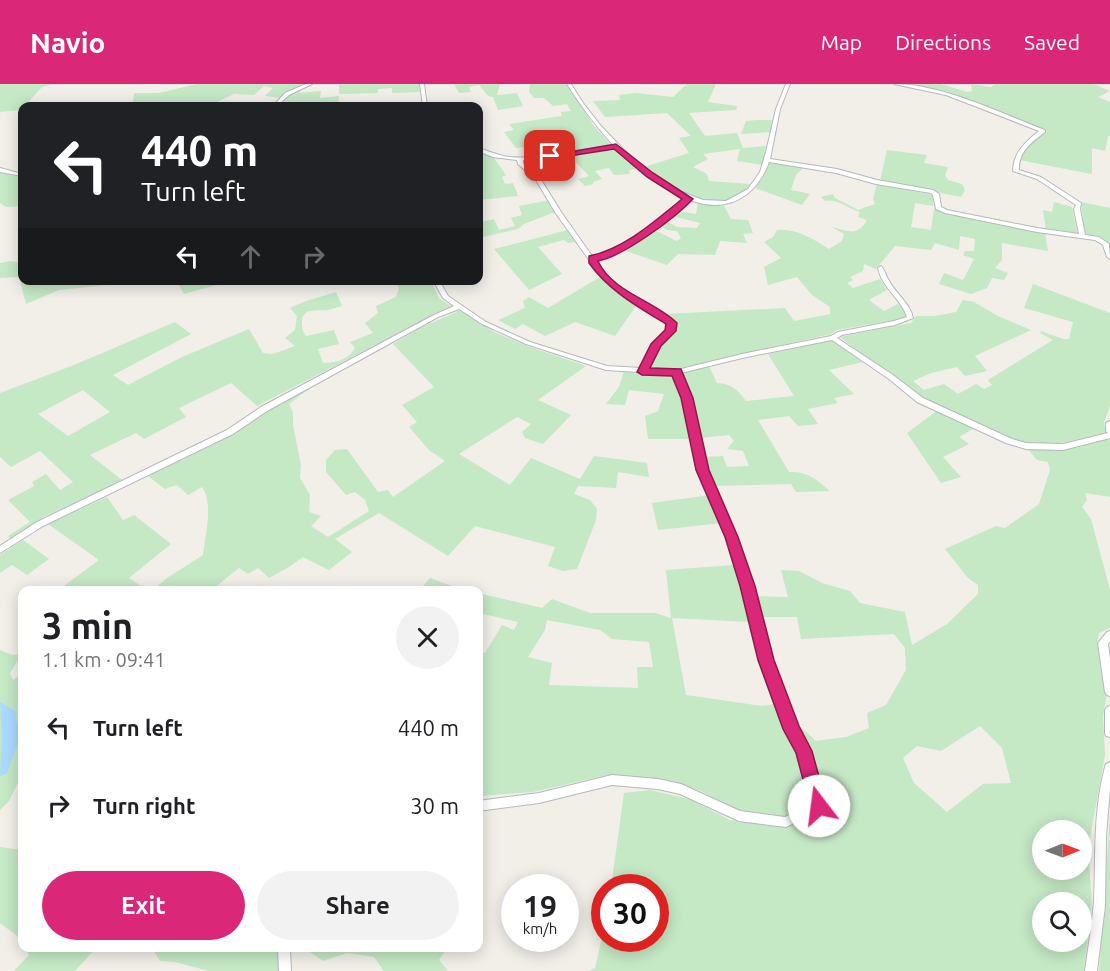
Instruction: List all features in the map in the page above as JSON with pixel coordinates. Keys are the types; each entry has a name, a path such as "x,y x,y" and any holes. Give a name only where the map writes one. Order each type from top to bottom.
{"street":[{"path":"279,102 287,94 310,84"},
{"path":"422,84 424,102"},
{"path":"569,84 598,127 650,175 688,199 711,203 735,200 750,190 757,181 768,160 778,107 788,84"},
{"path":"896,84 947,94 1043,131 1029,141 1016,158 1016,171 1039,178 1079,204 1077,209 1082,236"},
{"path":"483,151 495,156 520,159 616,146"},
{"path":"520,159 520,163 538,179 585,251 593,258 597,269 615,286 672,323 670,331 657,344 642,372"},
{"path":"768,160 837,171 876,182 933,192 936,194 938,208 941,210 1037,230 1102,240 1108,247 1110,257"},
{"path":"0,170 18,174"},
{"path":"593,258 619,248 652,228 688,199"},
{"path":"439,285 445,297 484,323 528,343 606,368 642,372 677,372 833,338 840,333 896,323 910,318 909,311 899,301 882,275 881,268"},
{"path":"0,550 40,524 230,432 264,409 436,316 460,306"},
{"path":"833,338 891,377 920,400 1009,441 1026,446 1063,447 1110,433 1110,423"},
{"path":"483,805 539,798 612,780 658,784 681,789 739,816 786,822 797,816 816,813 819,806 804,751 791,729 766,660 732,537 702,470 687,398 677,372"},
{"path":"1110,634 1103,644 1110,692"},
{"path":"1110,710 1110,733"},
{"path":"1091,971 1099,906 1098,858 1104,793 1110,767"},
{"path":"284,952 285,971"}],"green space":[{"path":"0,84 53,84 42,87 28,102 18,102 18,110 0,112"},
{"path":"197,84 307,84 280,98 265,96 273,88 264,86 254,95 234,94 217,102 133,102 134,93 159,93"},
{"path":"339,84 419,84 420,92 392,93 392,88 378,89 378,93 339,94"},
{"path":"454,84 500,84 497,95 517,93 523,106 498,110 493,97 488,96 479,85 469,87 471,92 459,93"},
{"path":"530,84 567,84 594,126 611,145 561,152 555,144 516,148 504,132 514,130 509,124 562,116 561,112 571,111 567,104 553,106 544,98 534,98 529,92"},
{"path":"687,84 716,84 708,102 737,106 736,110 689,113 705,136 737,133 743,148 766,146 763,165 737,161 740,149 703,154 708,159 693,167 707,174 709,181 751,184 739,195 725,200 711,201 697,198 669,184 644,167 689,153 679,138 691,136 667,113 605,117 593,101 620,100 619,95 636,93 673,97"},
{"path":"902,84 941,84 967,92 972,91 971,84 991,87 995,84 1094,84 1110,91 1098,97 1110,102 1110,136 1108,136 1105,151 1092,148 1092,174 1019,160 1035,139 1047,132 948,92"},
{"path":"300,89 300,93 321,91 320,98 339,96 338,102 281,102"},
{"path":"772,120 770,132 741,134 746,121"},
{"path":"615,148 638,169 629,170 630,174 614,175 609,168 595,171 602,179 585,186 578,179 589,176 569,155"},
{"path":"887,150 927,155 924,163 948,167 945,176 948,180 962,184 965,190 961,197 880,181"},
{"path":"483,153 494,158 506,175 502,177 505,184 513,183 518,196 483,200"},
{"path":"769,161 804,167 796,175 791,190 810,194 802,205 755,188 766,171"},
{"path":"0,172 18,177 18,206 6,207 0,203"},
{"path":"877,184 933,195 933,206 915,203 911,227 931,230 934,209 1045,233 1048,251 1002,243 1002,260 995,268 1008,273 1004,280 992,278 987,288 971,294 939,284 944,273 963,280 974,259 963,255 965,251 974,251 975,239 960,236 959,250 935,243 931,250 895,246 876,269 864,264 863,271 850,277 853,280 847,283 853,288 880,279 887,290 869,300 884,311 898,304 907,311 906,318 837,330 831,334 667,371 646,371 658,348 675,329 672,320 665,314 785,308 794,321 830,314 830,307 812,295 797,277 768,285 764,267 781,258 764,242 773,237 777,230 784,230 804,235 829,249 842,241 844,234 832,227 856,231 867,220 858,217 860,212 839,203 825,201 821,197 833,194 835,198 858,210 875,204 873,199"},
{"path":"550,200 555,212 524,224 518,229 483,237 483,222 494,219 499,230 515,226 511,218 522,215 519,206"},
{"path":"1054,202 1072,207 1077,233 1046,230 1043,210 1052,212"},
{"path":"1081,202 1110,208 1110,245 1104,239 1085,234"},
{"path":"698,203 723,204 731,219 748,220 753,233 743,234 747,243 720,241 715,255 678,254 667,265 620,249 652,229 677,241 681,238 677,231 667,230 659,225 665,220 677,227 697,228 700,223 672,216 678,211 696,214"},
{"path":"568,230 575,242 568,243 564,240 538,247 562,274 529,290 494,249"},
{"path":"18,262 18,277 0,278 0,263"},
{"path":"600,277 636,306 615,336 575,322 545,336 523,324 515,329 498,320 525,308 523,301 529,297 548,308"},
{"path":"1033,284 1110,313 1110,405 1104,423 1106,433 1056,444 1033,444 1013,440 914,394 897,377 873,363 840,337 911,323 916,316 956,312 963,300 974,302 998,316 1031,330 975,356 987,371 965,376 957,367 931,373 913,381 924,390 944,384 958,394 976,384 984,389 992,385 988,380 1053,340 1040,333 1041,331 1069,339 1073,322 1024,308"},
{"path":"21,285 107,285 59,290 26,304"},
{"path":"179,285 217,285 184,294"},
{"path":"397,285 433,285 439,298 451,306 257,406 231,383 179,408 186,417 144,439 136,433 90,455 122,480 91,497 45,516 11,539 8,536 30,522 8,500 34,486 32,482 46,474 60,490 73,482 40,451 11,467 0,457 0,393 74,365 175,322 191,334 113,375 128,385 182,357 249,329 263,353 273,354 295,346 285,338 295,330 297,316 290,308 336,292 342,306 307,312 304,314 302,323 306,336 334,330 339,344 318,349 323,363 337,361 345,358 355,348 350,342 373,333 365,323 378,313 376,306 396,297 399,288","holes":["83,390 110,412 68,436 38,414"]},
{"path":"461,310 496,333 586,366 538,400 571,415 543,444 525,438 522,432 531,424 517,417 459,454 510,485 531,458 580,479 594,456 647,463 649,477 618,472 616,488 578,486 574,494 590,500 597,509 596,520 577,569 563,571 548,566 555,547 475,526 448,556 379,513 335,539 352,552 329,570 303,557 269,578 258,568 248,574 239,568 216,586 158,586 203,555 208,511 206,494 202,487 188,495 177,485 165,489 148,476 217,443 267,410 317,383 289,404 293,413 293,425 301,465 300,478 310,495 309,512 321,516 311,526 328,537 369,511 365,500 355,492 346,495 326,472 326,460 335,450 347,449 378,492 388,490 393,497 445,461 429,450 409,427 417,422 402,405 434,387 393,344 420,328"},
{"path":"832,340 862,362 829,370 854,394 834,398 838,403 808,409 818,424 798,426 789,416 758,420 789,472 811,477 830,491 796,492 791,484 714,486 703,457 723,456 727,467 749,466 743,451 727,449 734,441 729,435 699,438 690,394 683,385 680,373 709,366 717,383 734,388 746,401 794,396 768,354"},
{"path":"624,372 673,376 679,389 690,439 648,439 645,416 658,411 664,394 629,390 625,405 606,404 619,387"},
{"path":"938,410 976,427 959,437 969,444 943,457 961,477 941,483 907,433"},
{"path":"1110,437 1110,497 1085,493 1087,500 1082,507 1091,519 1110,590 1110,628 1099,633 1097,643 1107,693 1103,716 1105,755 1092,827 1092,820 1032,820 1032,880 1090,880 1091,892 1032,892 1032,952 1086,952 1084,971 589,971 595,968 599,952 669,952 669,874 613,874 624,793 650,790 689,799 730,820 787,828 798,822 816,821 825,814 826,800 800,726 816,741 846,737 869,728 867,713 886,705 906,670 905,648 894,634 801,639 797,617 759,617 754,596 788,597 781,570 799,571 822,583 850,591 860,603 905,612 912,645 947,624 978,594 978,585 968,578 945,549 996,526 1005,528 1039,504 1050,470 1048,462 1037,460 1027,448 1076,448","holes":["980,726 1002,748 1011,783 983,784 947,812 914,783 903,758 917,746 941,751"]},
{"path":"710,495 722,523 658,530 652,503"},
{"path":"107,497 123,520 134,515 171,544 129,578 143,586 64,586 99,560 48,524"},
{"path":"23,540 49,559 27,575 12,565 0,573 0,555"},
{"path":"734,565 751,622 672,618 686,695 762,706 776,704 796,748 813,795 811,809 784,817 732,809 701,791 670,781 607,775 533,792 483,796 483,652 485,653 502,625 514,630 518,622 483,614 483,594 542,608 552,599 590,613 655,613 671,618 666,570","holes":["547,620 600,630 612,639 649,642 653,667 637,667 638,688 549,685 552,663 528,657 545,630"]},
{"path":"430,578 452,586 423,586"},
{"path":"0,650 12,655 18,654 18,660 10,673 13,680 18,677 18,782 9,801 0,810"},
{"path":"1110,816 1110,971 1099,971"},
{"path":"0,847 18,849 18,936 0,923"},
{"path":"27,952 92,952 75,971 14,971 29,955"},
{"path":"154,952 278,952 280,971 209,971 175,962 160,961"},
{"path":"310,952 444,952 439,960 448,971 384,971 374,957 347,953 323,961"}],"waterway":[{"path":"0,710 9,717 11,737 0,767"}],"route":[{"path":"550,156 616,146 650,175 688,199 652,228 619,248 593,258 594,263 604,277 627,295 672,323 670,331 657,344 642,372 677,372 687,398 694,441 702,470 732,537 766,660 791,729 804,751 819,806"}]}
